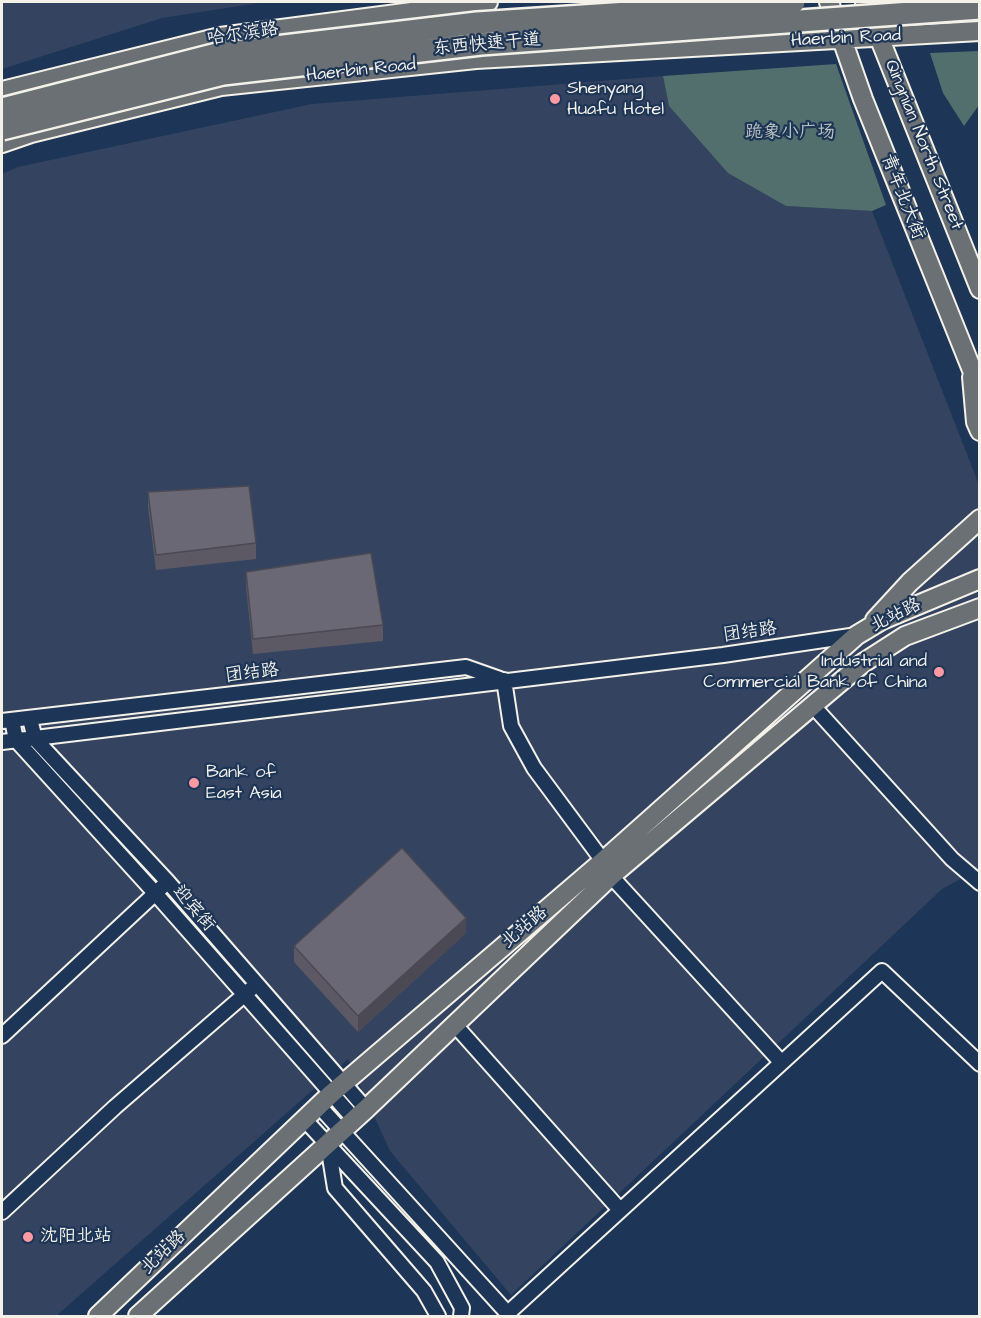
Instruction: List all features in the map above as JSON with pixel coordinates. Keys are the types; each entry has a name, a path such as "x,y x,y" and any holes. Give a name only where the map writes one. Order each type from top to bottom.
{"highway":[{"name":"东西快速干道","path":"2,109 217,54 477,23 794,2"},
{"name":"东西快速干道","path":"2,129 223,74 481,44 980,8"}],"main road":[{"path":"476,59 478,2"},
{"name":"哈尔滨路","path":"2,91 220,37 488,2"},
{"name":"青年北大街","path":"829,2 841,39 976,382 976,423 980,431"},
{"name":"Qingnian North Street","path":"865,2 980,289"},
{"name":"Haerbin Road","path":"2,143 31,133 221,86 476,59 980,31"},
{"path":"862,632 910,582 980,519"},
{"name":"北站路","path":"138,1317 355,1120 455,1025 607,869 862,632 909,607 980,579"},
{"name":"北站路","path":"98,1317 331,1094 607,869 814,707 863,663 892,642 980,608"}],"street":[{"name":"团结路","path":"2,742 723,655 862,632"},
{"name":"团结路","path":"7,720 466,667 504,680"},
{"path":"504,680 511,726 516,737 534,768 607,869 781,1062"},
{"path":"814,707 952,859 980,883"},
{"name":"迎宾街","path":"30,719 35,739 168,882 257,984 331,1094"},
{"path":"7,720 16,740"},
{"name":"迎宾街","path":"16,740 155,893 355,1120"},
{"path":"2,1036 168,882"},
{"path":"331,1094 355,1120 509,1315 620,1210 882,971 980,1064"},
{"path":"2,1212 115,1107 257,984"},
{"path":"455,1025 620,1210"},
{"path":"305,1120 437,1262 462,1308 461,1317"},
{"path":"328,1145 335,1188 424,1291 438,1317"}],"shaded area":[{"path":"2,2 265,2 162,18 2,69"},
{"path":"663,76 669,106 786,206 872,211 979,485 979,869 942,889 511,1295 390,1151 348,1059 56,1316 2,1316 2,174 18,167 312,104"}],"green space":[{"path":"979,51 979,105 964,126 943,93 930,53"},
{"name":"跪象小广场","path":"836,64 886,205 872,211 786,206 728,173 669,106 663,76"}],"building":[{"path":"249,486 256,543 156,555 148,492"},
{"path":"371,553 383,625 253,639 246,572"},
{"path":"402,848 466,918 358,1016 294,946"}],"place":[{"name":"Shenyang Huafu Hotel","path":"555,99"},
{"name":"Industrial and Commercial Bank of China","path":"939,672"},
{"name":"Bank of East Asia","path":"194,783"},
{"name":"沈阳北站","path":"28,1237"}]}
